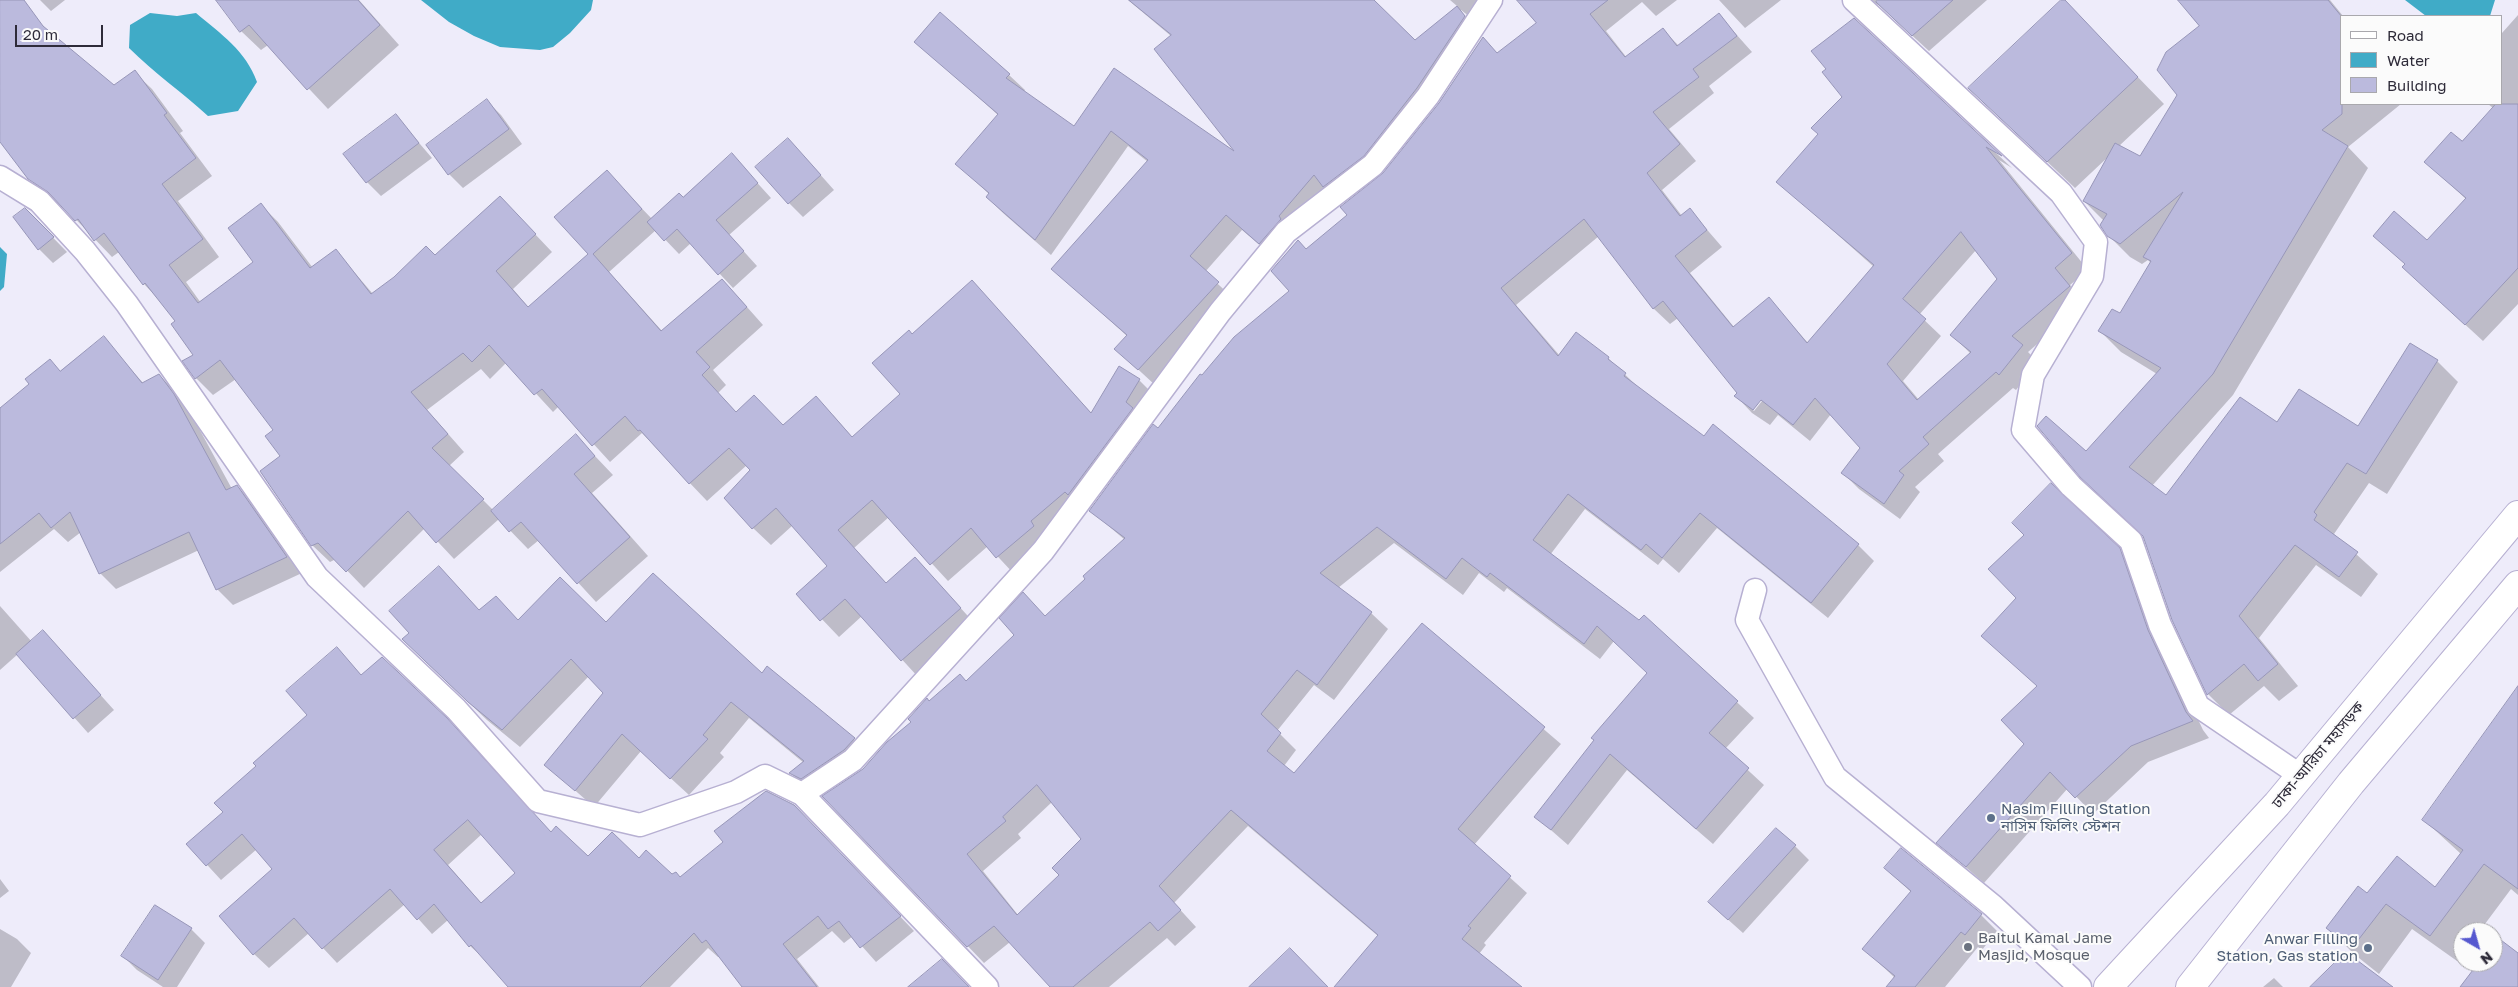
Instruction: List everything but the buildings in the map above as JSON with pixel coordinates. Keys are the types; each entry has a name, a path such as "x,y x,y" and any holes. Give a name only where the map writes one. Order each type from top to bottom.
{"highway":[{"name":"ঢাকা-আরিচা মহাসড়ক","path":"2108,987 2301,776 2518,515"},
{"path":"2190,987 2351,783 2518,585"}],"street":[{"path":"802,794 853,760 1043,550 1220,312 1286,232 1373,165 1428,96 1491,0"},
{"path":"1854,0 2061,193 2096,242 2092,276 2033,375 2023,430 2071,486 2131,541 2160,625 2198,706 2301,776"},
{"path":"0,177 39,201 85,251 127,304 317,577 456,709 538,801 640,825 736,792 765,776 802,794 987,987"},
{"path":"1755,590 1747,620 1835,777 1992,906 2080,987"}],"water":[{"path":"421,0 593,0 591,10 570,33 553,47 540,50 500,47 474,36 449,22"},
{"path":"2405,0 2495,0 2490,15 2425,15"},
{"path":"150,13 177,16 196,13 232,44 246,61 257,82 238,111 208,116 129,48 130,25"},
{"path":"0,247 7,254 4,287 0,291"}],"place":[{"name":"Nasim Filling Station নাসিম ফিলিং স্টেশন","path":"1991,818"},
{"name":"Baitul Kamal Jame Masjid, Mosque","path":"1968,947"},
{"name":"Anwar Filling Station, Gas station","path":"2368,948"}]}
